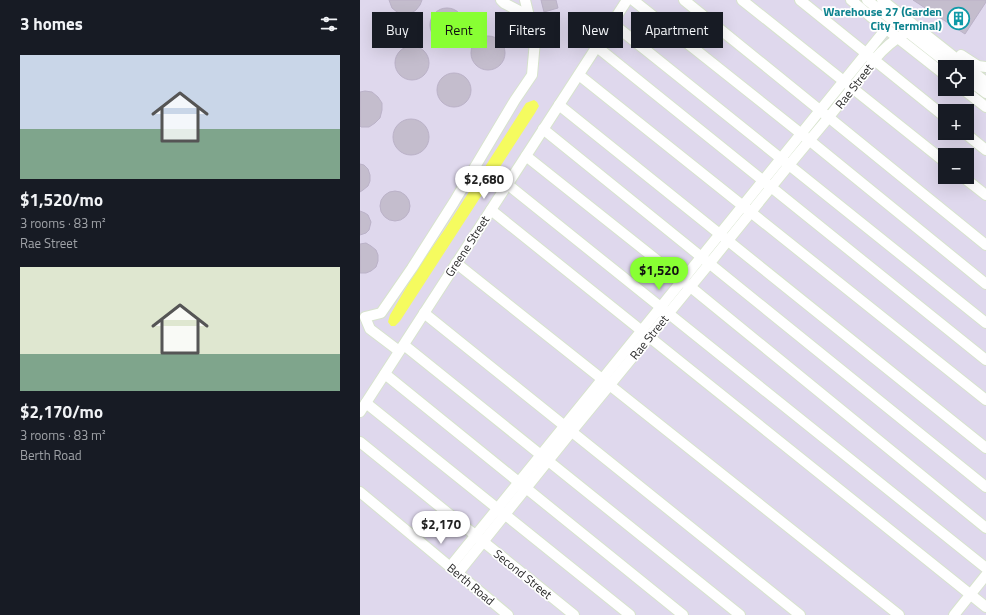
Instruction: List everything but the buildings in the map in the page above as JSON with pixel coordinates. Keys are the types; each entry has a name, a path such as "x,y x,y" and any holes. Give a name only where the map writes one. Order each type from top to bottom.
{"street":[{"path":"501,0 521,12"},
{"path":"525,0 528,12"},
{"name":"Greene Street","path":"619,12 627,0"},
{"path":"633,0 809,140 986,284"},
{"path":"684,0 986,245"},
{"path":"742,0 938,156"},
{"path":"800,0 938,111"},
{"path":"850,0 938,69"},
{"path":"867,0 986,82"},
{"path":"882,0 944,60"},
{"name":"Rae Street","path":"686,284 701,257 723,238 785,162 809,140 852,88 886,29"},
{"path":"911,29 978,66 986,67"},
{"name":"Rae Street","path":"785,162 801,134 844,81 870,57 879,54 911,29"},
{"path":"623,32 986,323"},
{"path":"534,48 532,75 515,100 454,202 381,313 365,317 370,330 402,348 544,458 740,615"},
{"name":"Greene Street","path":"360,412 596,48"},
{"path":"598,48 986,360"},
{"path":"579,75 986,400"},
{"path":"974,84 986,93"},
{"path":"972,96 986,107"},
{"path":"559,105 986,448"},
{"path":"543,129 986,487"},
{"path":"974,140 986,150"},
{"path":"526,156 986,528"},
{"path":"507,184 986,568"},
{"path":"972,184 986,195"},
{"path":"491,210 986,608"},
{"name":"Rae Street","path":"454,570 664,310 686,284 709,264 723,238"},
{"path":"456,263 899,615"},
{"path":"424,313 800,615"},
{"path":"385,374 683,615"},
{"path":"366,403 630,615"},
{"name":"Second Street","path":"360,442 574,615"},
{"name":"Berth Road","path":"360,492 508,615"},
{"path":"954,615 986,575"}],"shaded area":[{"path":"534,100 539,106 535,113 400,321 395,326 391,326 388,322 390,315 417,269 445,229 526,103"}],"place":[{"name":"Warehouse 27 (Garden City Terminal)","path":"958,18"}]}
